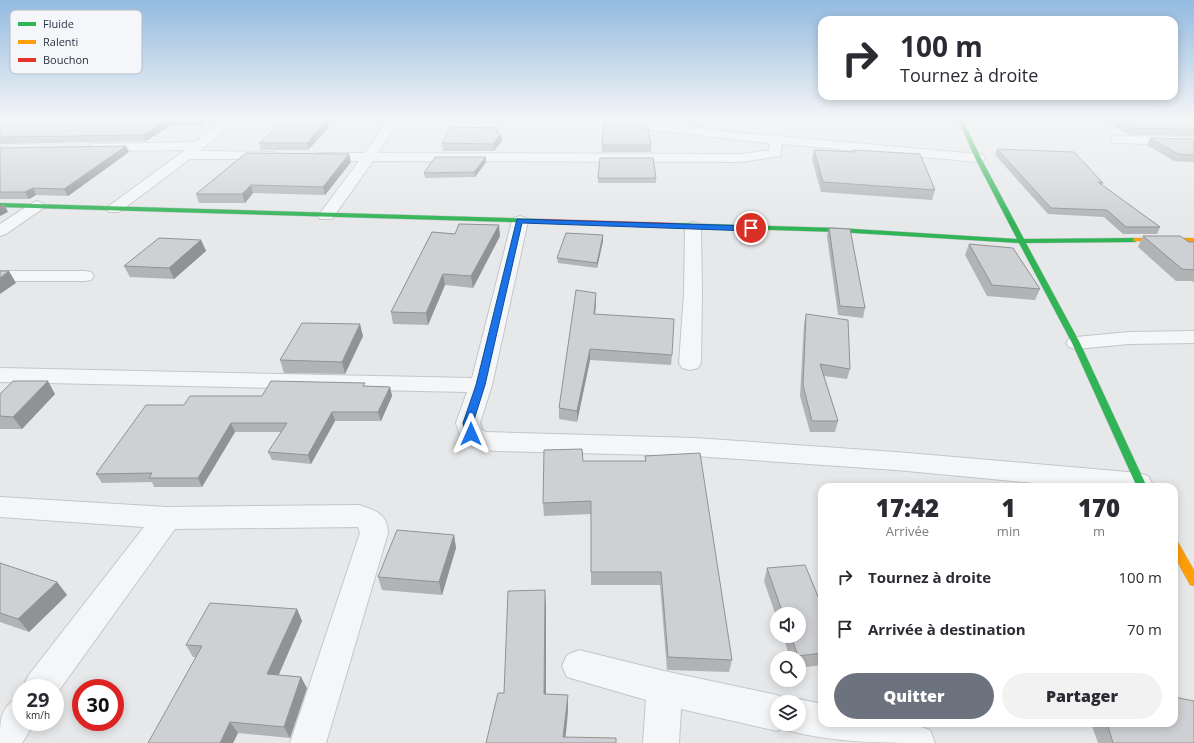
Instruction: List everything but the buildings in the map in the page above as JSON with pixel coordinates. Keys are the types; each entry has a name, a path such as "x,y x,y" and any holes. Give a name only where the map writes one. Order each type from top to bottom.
{"street":[{"path":"114,209 190,154"},
{"path":"326,216 371,154"},
{"path":"306,157 741,158 770,154"},
{"path":"932,154 978,158"},
{"path":"976,154 1076,343 1139,483"},
{"path":"187,156 290,157"},
{"path":"0,205 692,227 838,230 1023,241 1194,240"},
{"path":"0,231 37,206"},
{"path":"520,221 481,385 468,423 471,434 480,440 496,442 695,446 896,461 1120,483"},
{"path":"690,363 693,293 692,227"},
{"path":"0,276 85,276"},
{"path":"1076,343 1142,338 1194,337"},
{"path":"0,375 481,385"},
{"path":"0,507 167,518 359,516 368,519 374,525 374,534 308,743"},
{"path":"47,679 167,518"},
{"path":"1178,552 1194,581"},
{"path":"579,666 664,688 770,711"},
{"path":"661,743 664,688"},
{"path":"806,719 818,722"},
{"path":"0,742 12,726"},
{"path":"842,727 917,743"}],"traffic: fast":[{"path":"976,154 1076,343 1140,483"},
{"path":"0,205 542,221"},
{"path":"675,225 838,230 1023,241 1135,240"}],"traffic: slow":[{"path":"1135,240 1194,240"},
{"path":"1178,552 1194,581"}],"traffic: jam":[{"path":"542,221 675,225"}],"route":[{"path":"471,434 468,423 481,385 505,278 520,221 751,228"}]}
